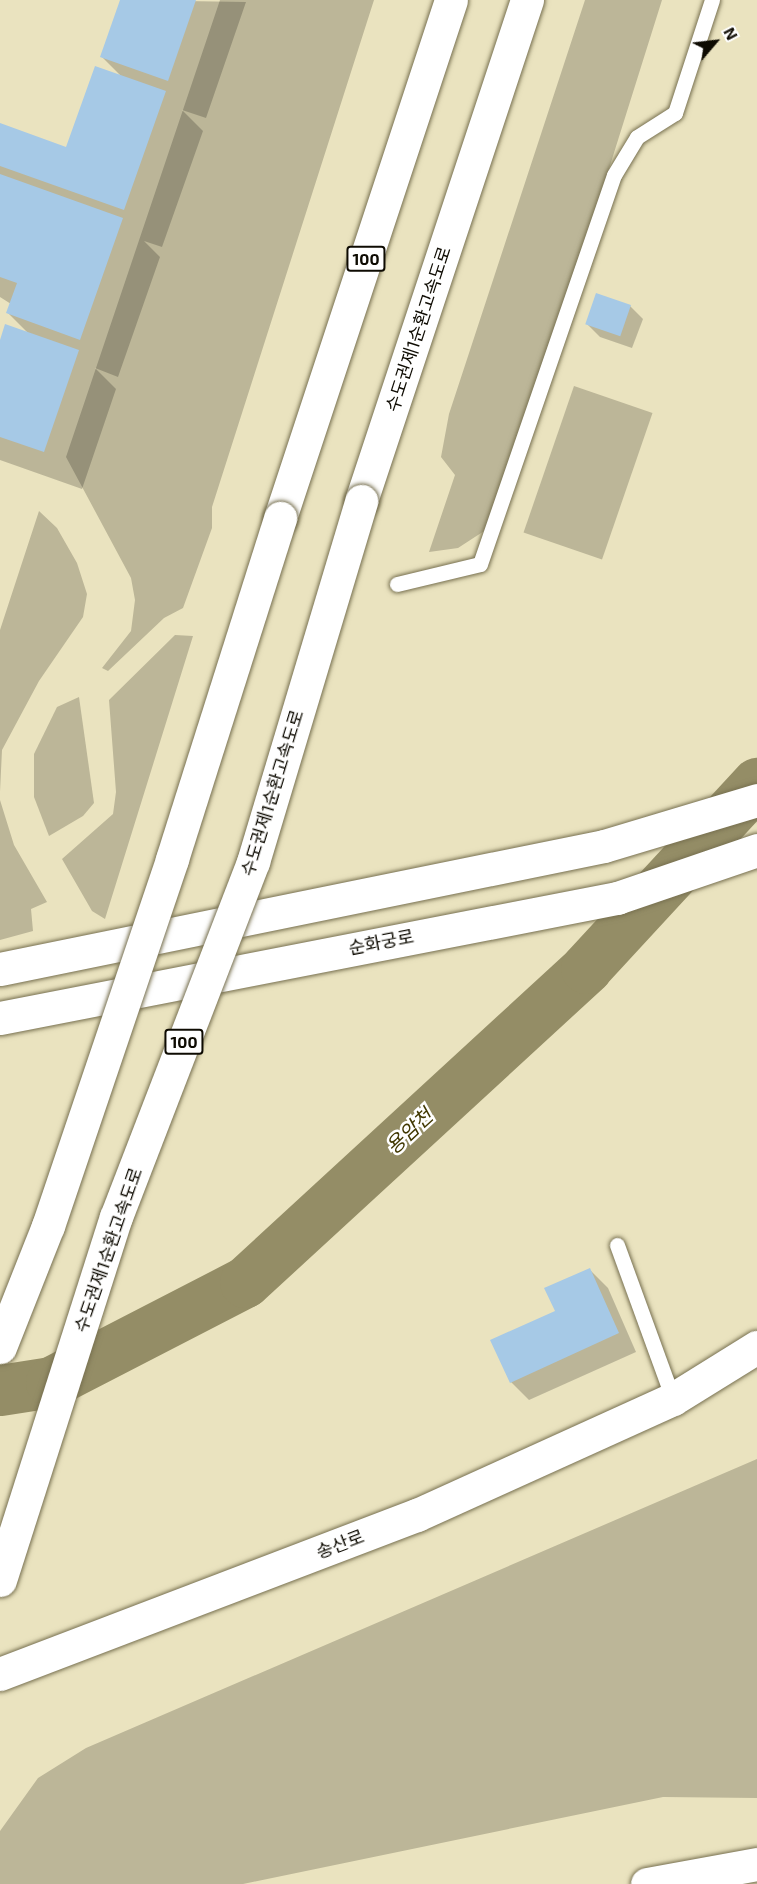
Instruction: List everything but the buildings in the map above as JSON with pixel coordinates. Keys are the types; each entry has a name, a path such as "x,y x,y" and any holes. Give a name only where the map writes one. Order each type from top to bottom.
{"main road":[{"name":"100","path":"0,1347 74,1148 451,0"},
{"name":"수도권제1순환고속도로","path":"0,1580 116,1217 253,862 361,501 527,0"},
{"path":"0,969 604,846 757,800"},
{"name":"순화궁로","path":"0,1018 388,940 617,898 757,850"},
{"name":"송산로","path":"673,1399 757,1347"},
{"name":"송산로","path":"0,1674 417,1515 673,1399 757,1373"},
{"path":"647,1884 757,1864"}],"lane":[{"path":"397,584 480,564 614,174 637,137 675,113 712,0"},
{"path":"617,1245 673,1399"}],"shaded area":[{"path":"220,0 374,0 212,507 212,528 183,608 164,618 108,671 102,668 131,631 135,600 131,578 66,457"},
{"path":"585,0 662,0 498,522 458,548 429,552 455,475 441,457 449,414"},
{"path":"574,386 652,413 602,560 524,533"},
{"path":"39,511 57,528 77,563 87,594 83,617 39,681 2,750 0,792 0,630"},
{"path":"175,635 193,636 105,919 92,911 62,859 113,814 116,792 109,700"},
{"path":"79,697 94,803 83,816 49,836 34,797 34,754 57,707"},
{"path":"0,800 14,845 47,902 31,909 33,931 0,940"},
{"path":"757,1459 757,1798 663,1797 243,1884 0,1884 0,1831 38,1778 86,1748"}],"waterway":[{"name":"용암천","path":"0,1390 51,1382 245,1282 586,968 757,783"}]}
